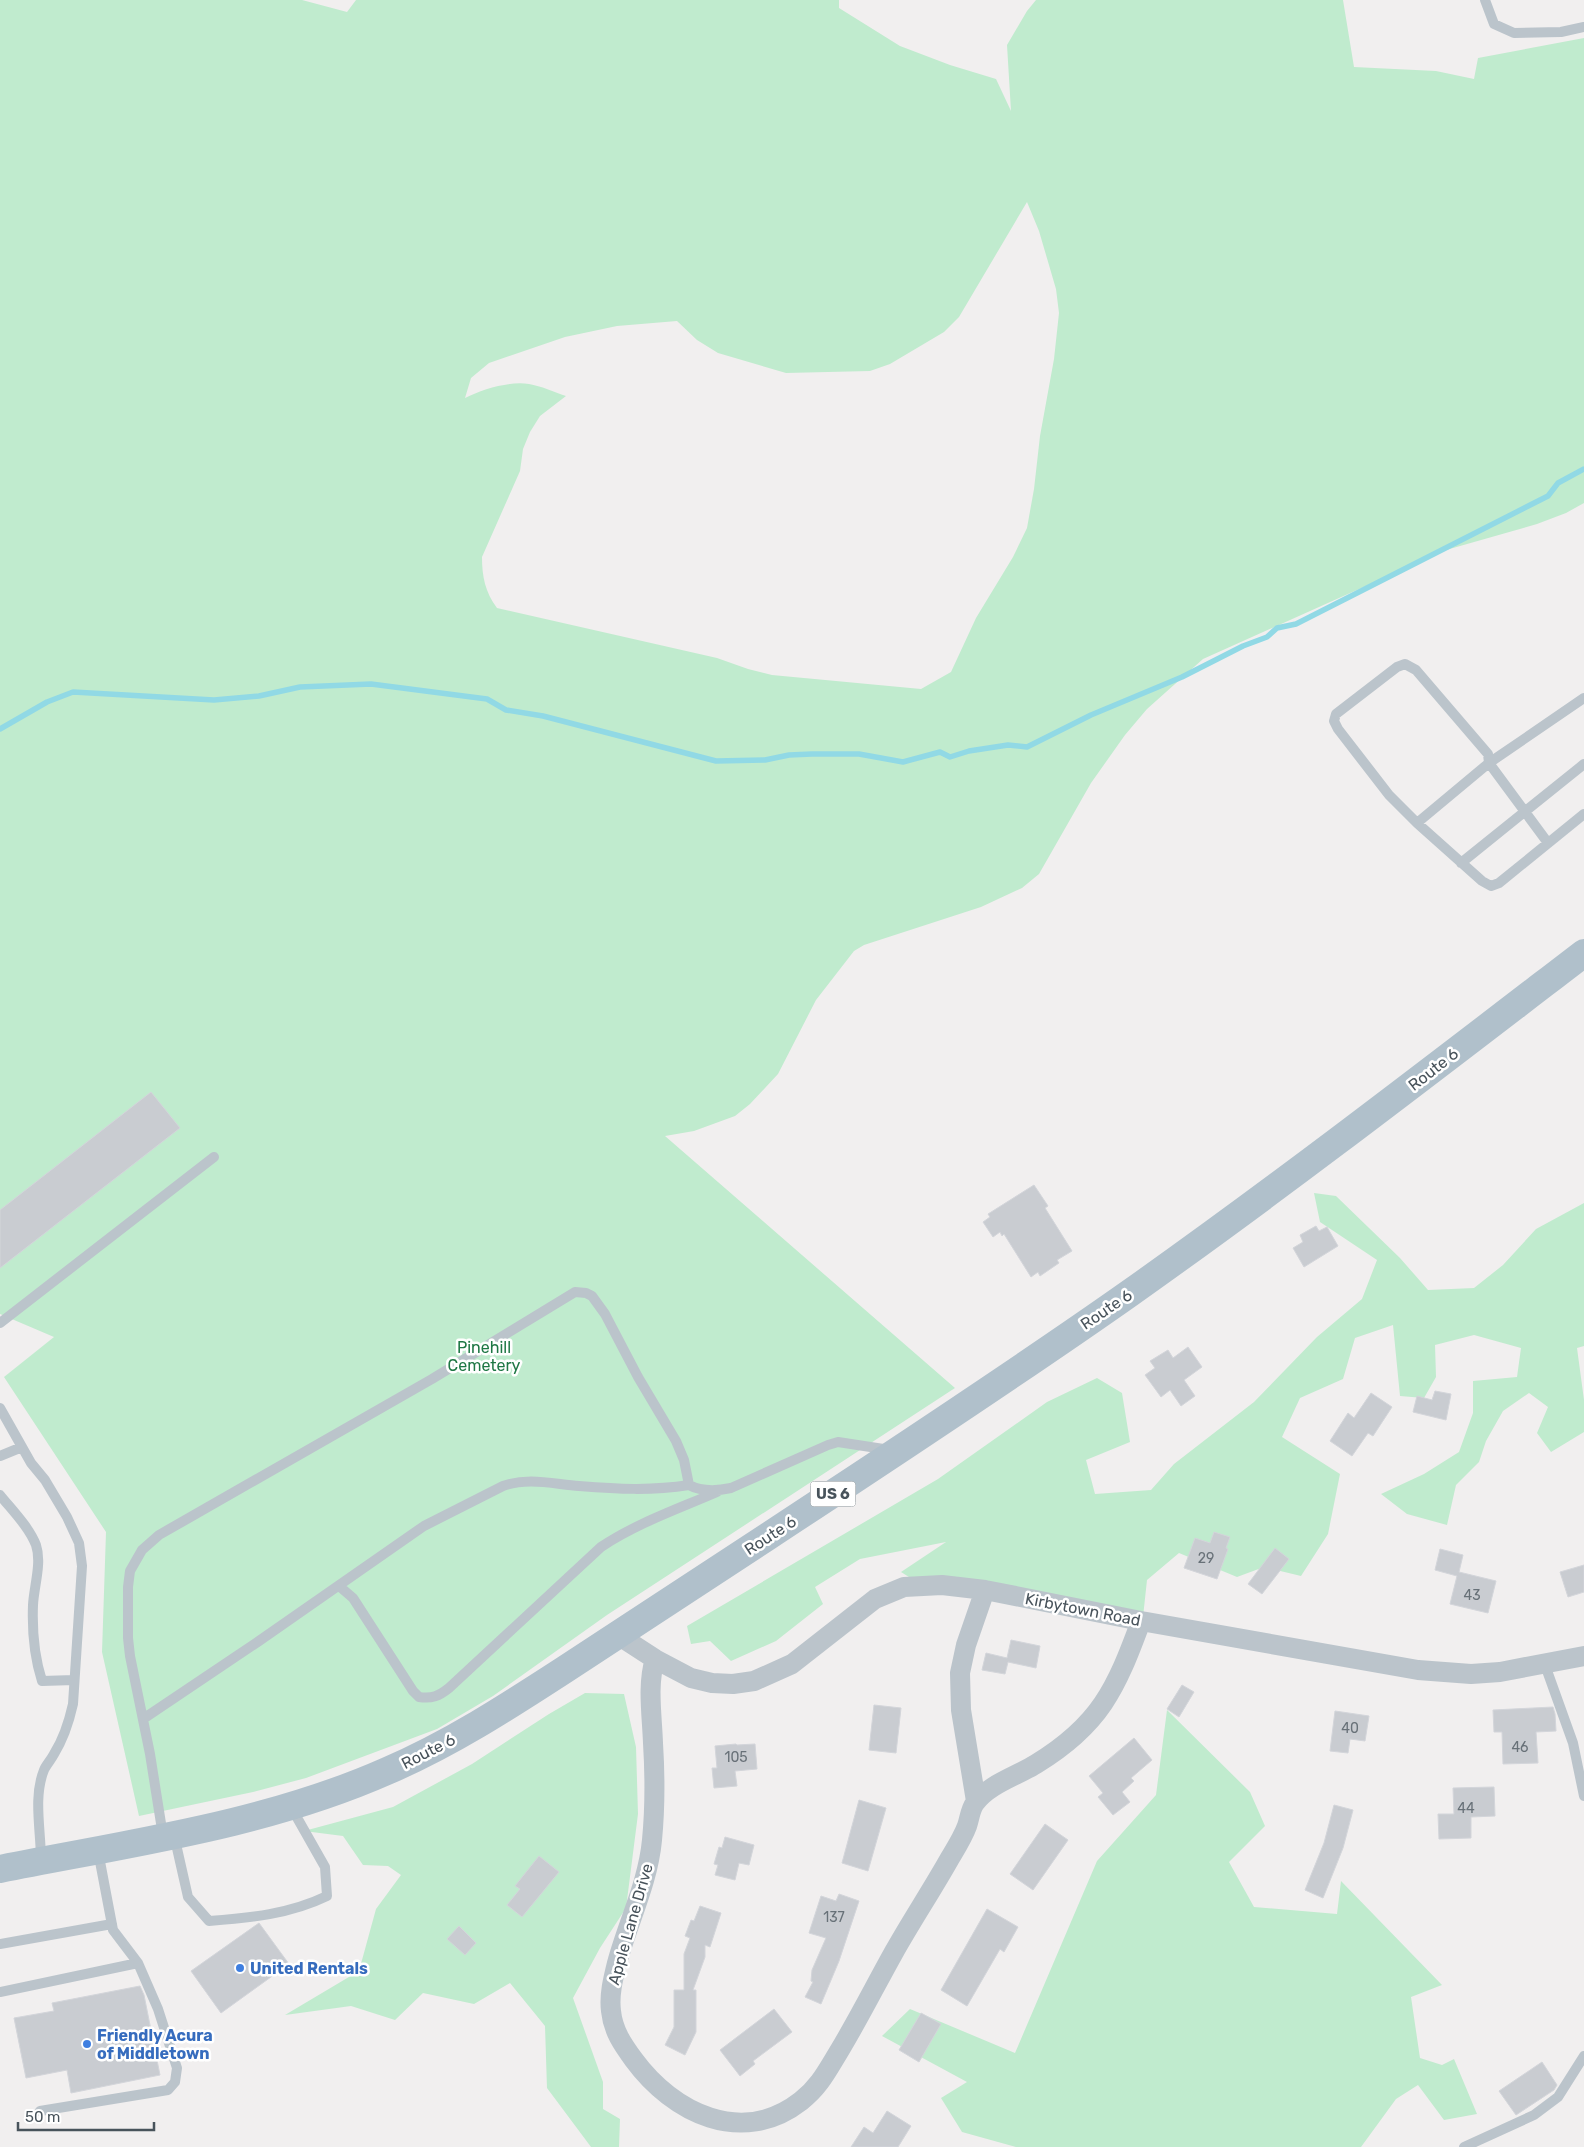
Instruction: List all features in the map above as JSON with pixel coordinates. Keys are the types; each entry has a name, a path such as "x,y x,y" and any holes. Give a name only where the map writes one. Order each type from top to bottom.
{"main road":[{"name":"Route 6","path":"0,1869 168,1835 316,1800 388,1771 445,1744 502,1710 897,1452 1126,1296 1277,1187 1584,953"}],"street":[{"name":"Kirbytown Road","path":"618,1635 682,1674 712,1683 733,1684 754,1681 792,1664 858,1610 875,1599 894,1590 916,1586 942,1585 985,1590 1141,1621 1445,1673 1500,1672 1545,1665 1584,1656"},
{"name":"Apple Lane Drive","path":"655,1659 650,1674 654,1748 652,1840 643,1884 614,1976 611,2010 614,2026 622,2044 652,2082 675,2101 703,2116 728,2123 760,2121 792,2107 812,2092 823,2079 860,2016 894,1951 967,1826 972,1808 976,1802 961,1710 960,1673 966,1644 985,1590"},
{"path":"976,1802 981,1796 1051,1756 1075,1737 1091,1720 1104,1705 1124,1667 1141,1621"}],"lane":[{"path":"1485,0 1494,24 1514,32 1561,32 1584,27"},
{"path":"1548,843 1489,763 1488,754 1416,670 1405,664 1397,667 1336,714 1334,721 1338,730 1389,795 1416,823 1461,863 1482,881 1492,886 1499,883 1584,814"},
{"path":"1416,823 1489,763 1584,698"},
{"path":"1461,863 1584,764"},
{"path":"0,1323 214,1157"},
{"path":"291,1807 325,1867 327,1896 306,1906 247,1919 209,1921 188,1897 168,1835 128,1638 128,1587 130,1571 142,1550 159,1535 432,1379 575,1292 586,1293 592,1296 605,1314 638,1377 676,1441 684,1460 689,1485"},
{"path":"0,1408 22,1447 67,1517 79,1543 82,1566 74,1704 68,1726 54,1755 44,1769 38,1800 42,1860"},
{"path":"339,1586 352,1598 413,1691 419,1697 432,1698 439,1696 449,1688 601,1547 617,1536 652,1518 718,1491 731,1488 816,1449 838,1442 897,1452"},
{"path":"0,1456 22,1447"},
{"path":"143,1719 424,1526 513,1482 532,1481 578,1486 654,1490 689,1485 696,1489 718,1491"},
{"path":"0,1495 32,1537 38,1556 33,1604 33,1636 35,1660 42,1681 74,1680"},
{"path":"1545,1665 1573,1743 1584,1796"},
{"path":"40,2110 168,2090 174,2082 177,2068 158,2009 138,1963 113,1930 98,1850"},
{"path":"0,1944 112,1924"},
{"path":"0,1992 138,1963"},
{"path":"1464,2147 1534,2115 1558,2097 1584,2056"}],"green space":[{"name":"Pinehill Cemetery","path":"0,0 302,0 347,12 356,0 839,0 839,8 900,46 950,65 996,79 1011,111 1007,45 1027,11 1036,0 1343,0 1354,67 1436,71 1474,79 1478,58 1584,38 1584,503 1566,513 1537,524 1446,550 1203,659 1147,709 1125,735 1091,783 1039,874 1022,888 981,907 864,945 854,951 816,1000 778,1074 750,1104 735,1116 694,1131 665,1136 955,1388 607,1615 493,1696 437,1729 306,1778 253,1792 139,1816 102,1652 106,1532 4,1377 54,1337 0,1314","holes":["1027,202 1039,231 1056,289 1059,313 1054,359 1040,436 1027,528 1013,557 976,618 951,672 921,689 772,675 717,658 497,608 485,584 482,557 520,471 523,449 530,432 540,416 566,396 538,386 521,383 496,386 465,398 471,378 489,363 565,337 617,326 677,321 697,340 718,353 786,373 870,371 890,364 944,332 959,317"]},
{"path":"1314,1193 1336,1196 1400,1258 1428,1290 1474,1288 1503,1265 1536,1229 1584,1203 1584,1346 1577,1348 1584,1400 1584,1432 1551,1452 1537,1433 1548,1407 1529,1393 1503,1411 1486,1441 1479,1462 1456,1485 1447,1525 1407,1514 1381,1494 1424,1474 1459,1452 1473,1413 1473,1381 1517,1377 1521,1348 1474,1335 1435,1345 1436,1377 1424,1398 1400,1396 1393,1325 1355,1338 1343,1379 1300,1398 1282,1437 1340,1474 1328,1534 1301,1576 1264,1567 1237,1577 1179,1553 1147,1580 1143,1617 933,1592 901,1572 946,1542 860,1559 815,1587 823,1604 776,1641 731,1661 710,1641 691,1644 687,1626 938,1479 1047,1402 1097,1378 1122,1393 1130,1442 1086,1460 1095,1494 1151,1490 1174,1464 1254,1402 1317,1337 1362,1299 1377,1260 1320,1222"},
{"path":"585,1693 624,1694 636,1747 638,1814 626,1908 600,1948 573,1998 603,2082 603,2109 620,2119 619,2147 591,2147 547,2088 545,2026 510,1983 474,2004 423,1993 395,2020 351,2006 285,2015 359,1971 376,1909 401,1875 388,1866 363,1865 343,1836 304,1831 393,1807 472,1764"},
{"path":"1167,1710 1250,1792 1265,1826 1229,1862 1254,1907 1337,1914 1341,1881 1442,1985 1411,1997 1420,2058 1442,2065 1454,2059 1477,2114 1444,2120 1418,2085 1396,2099 1361,2147 1016,2147 962,2132 941,2098 967,2082 882,2036 910,2009 1015,2053 1097,1861 1156,1795"}],"building":[{"path":"151,1092 180,1128 0,1268 0,1210"},
{"path":"1034,1185 1048,1206 1045,1208 1072,1251 1057,1260 1059,1263 1040,1276 1038,1272 1031,1277 1004,1234 1002,1236 1000,1232 993,1237 983,1222 990,1217 988,1214"},
{"path":"1316,1226 1319,1231 1327,1227 1338,1246 1304,1267 1293,1248 1303,1242 1300,1235"},
{"path":"1188,1347 1202,1367 1184,1380 1195,1396 1181,1406 1170,1390 1161,1397 1145,1375 1155,1368 1150,1361 1168,1350 1173,1358"},
{"path":"1435,1391 1451,1394 1446,1420 1413,1412 1417,1396 1432,1400"},
{"path":"1371,1393 1392,1407 1373,1436 1368,1433 1352,1456 1330,1441 1348,1413 1354,1418"},
{"path":"1214,1532 1230,1537 1226,1548 1228,1549 1217,1579 1184,1568 1195,1538 1210,1543"},
{"path":"1275,1548 1289,1559 1262,1594 1248,1584"},
{"path":"1440,1549 1463,1555 1459,1572 1496,1581 1488,1613 1450,1604 1457,1576 1435,1570"},
{"path":"1584,1565 1584,1592 1568,1597 1560,1572"},
{"path":"1011,1640 1040,1646 1036,1668 1008,1662 1005,1674 982,1670 986,1653 1007,1658"},
{"path":"1182,1685 1194,1692 1179,1717 1167,1709"},
{"path":"874,1705 901,1708 896,1753 869,1750"},
{"path":"1553,1707 1556,1731 1536,1732 1538,1763 1503,1764 1502,1732 1494,1732 1493,1710"},
{"path":"1335,1711 1369,1716 1365,1741 1350,1739 1348,1753 1330,1751"},
{"path":"1134,1738 1152,1760 1131,1778 1134,1781 1122,1792 1130,1802 1113,1815 1098,1797 1103,1793 1089,1776"},
{"path":"755,1744 757,1769 735,1771 737,1786 714,1788 712,1768 717,1768 715,1746"},
{"path":"1494,1787 1495,1816 1471,1817 1471,1838 1439,1839 1438,1814 1454,1814 1453,1788"},
{"path":"859,1800 886,1808 868,1871 842,1863"},
{"path":"1334,1805 1353,1810 1343,1848 1323,1898 1305,1890 1324,1843"},
{"path":"1045,1824 1068,1840 1033,1890 1010,1874"},
{"path":"725,1837 754,1845 749,1865 739,1863 735,1880 715,1875 718,1865 714,1864 719,1847 722,1848"},
{"path":"539,1856 559,1872 522,1917 507,1905 520,1889 515,1886"},
{"path":"839,1894 859,1901 839,1961 821,2004 805,1997 813,1982 811,1981 812,1970 826,1938 809,1933 821,1896 836,1901"},
{"path":"700,1906 721,1913 710,1947 705,1945 705,1957 693,1990 696,1990 696,2032 685,2055 665,2045 674,2027 674,1990 684,1990 684,1954 690,1938 685,1936 691,1920 694,1921"},
{"path":"987,1909 1018,1927 1004,1952 1000,1949 967,2006 941,1990"},
{"name":"United Rentals","path":"259,1923 289,1964 221,2013 191,1971"},
{"path":"459,1926 476,1943 465,1955 447,1939"},
{"name":"Friendly Acura of Middletown","path":"140,1986 144,1995 160,2075 71,2093 67,2070 26,2078 14,2018 54,2011 52,2003"},
{"path":"774,2009 792,2032 753,2061 755,2064 740,2076 720,2050"},
{"path":"921,2013 941,2024 919,2062 899,2050"},
{"path":"1542,2062 1557,2085 1554,2090 1516,2115 1499,2091"},
{"path":"887,2111 911,2126 898,2147 851,2147 864,2127 873,2133"}],"waterway":[{"path":"0,729 47,702 73,692 214,700 259,696 300,687 371,684 487,699 506,710 543,716 716,761 765,760 789,755 859,754 903,762 940,752 950,757 969,751 1008,745 1027,747 1091,715 1182,677 1243,646 1267,637 1277,628 1296,624 1548,496 1558,483 1584,469"}],"place":[{"name":"United Rentals","path":"240,1968"},
{"name":"Friendly Acura of Middletown","path":"87,2044"}]}
